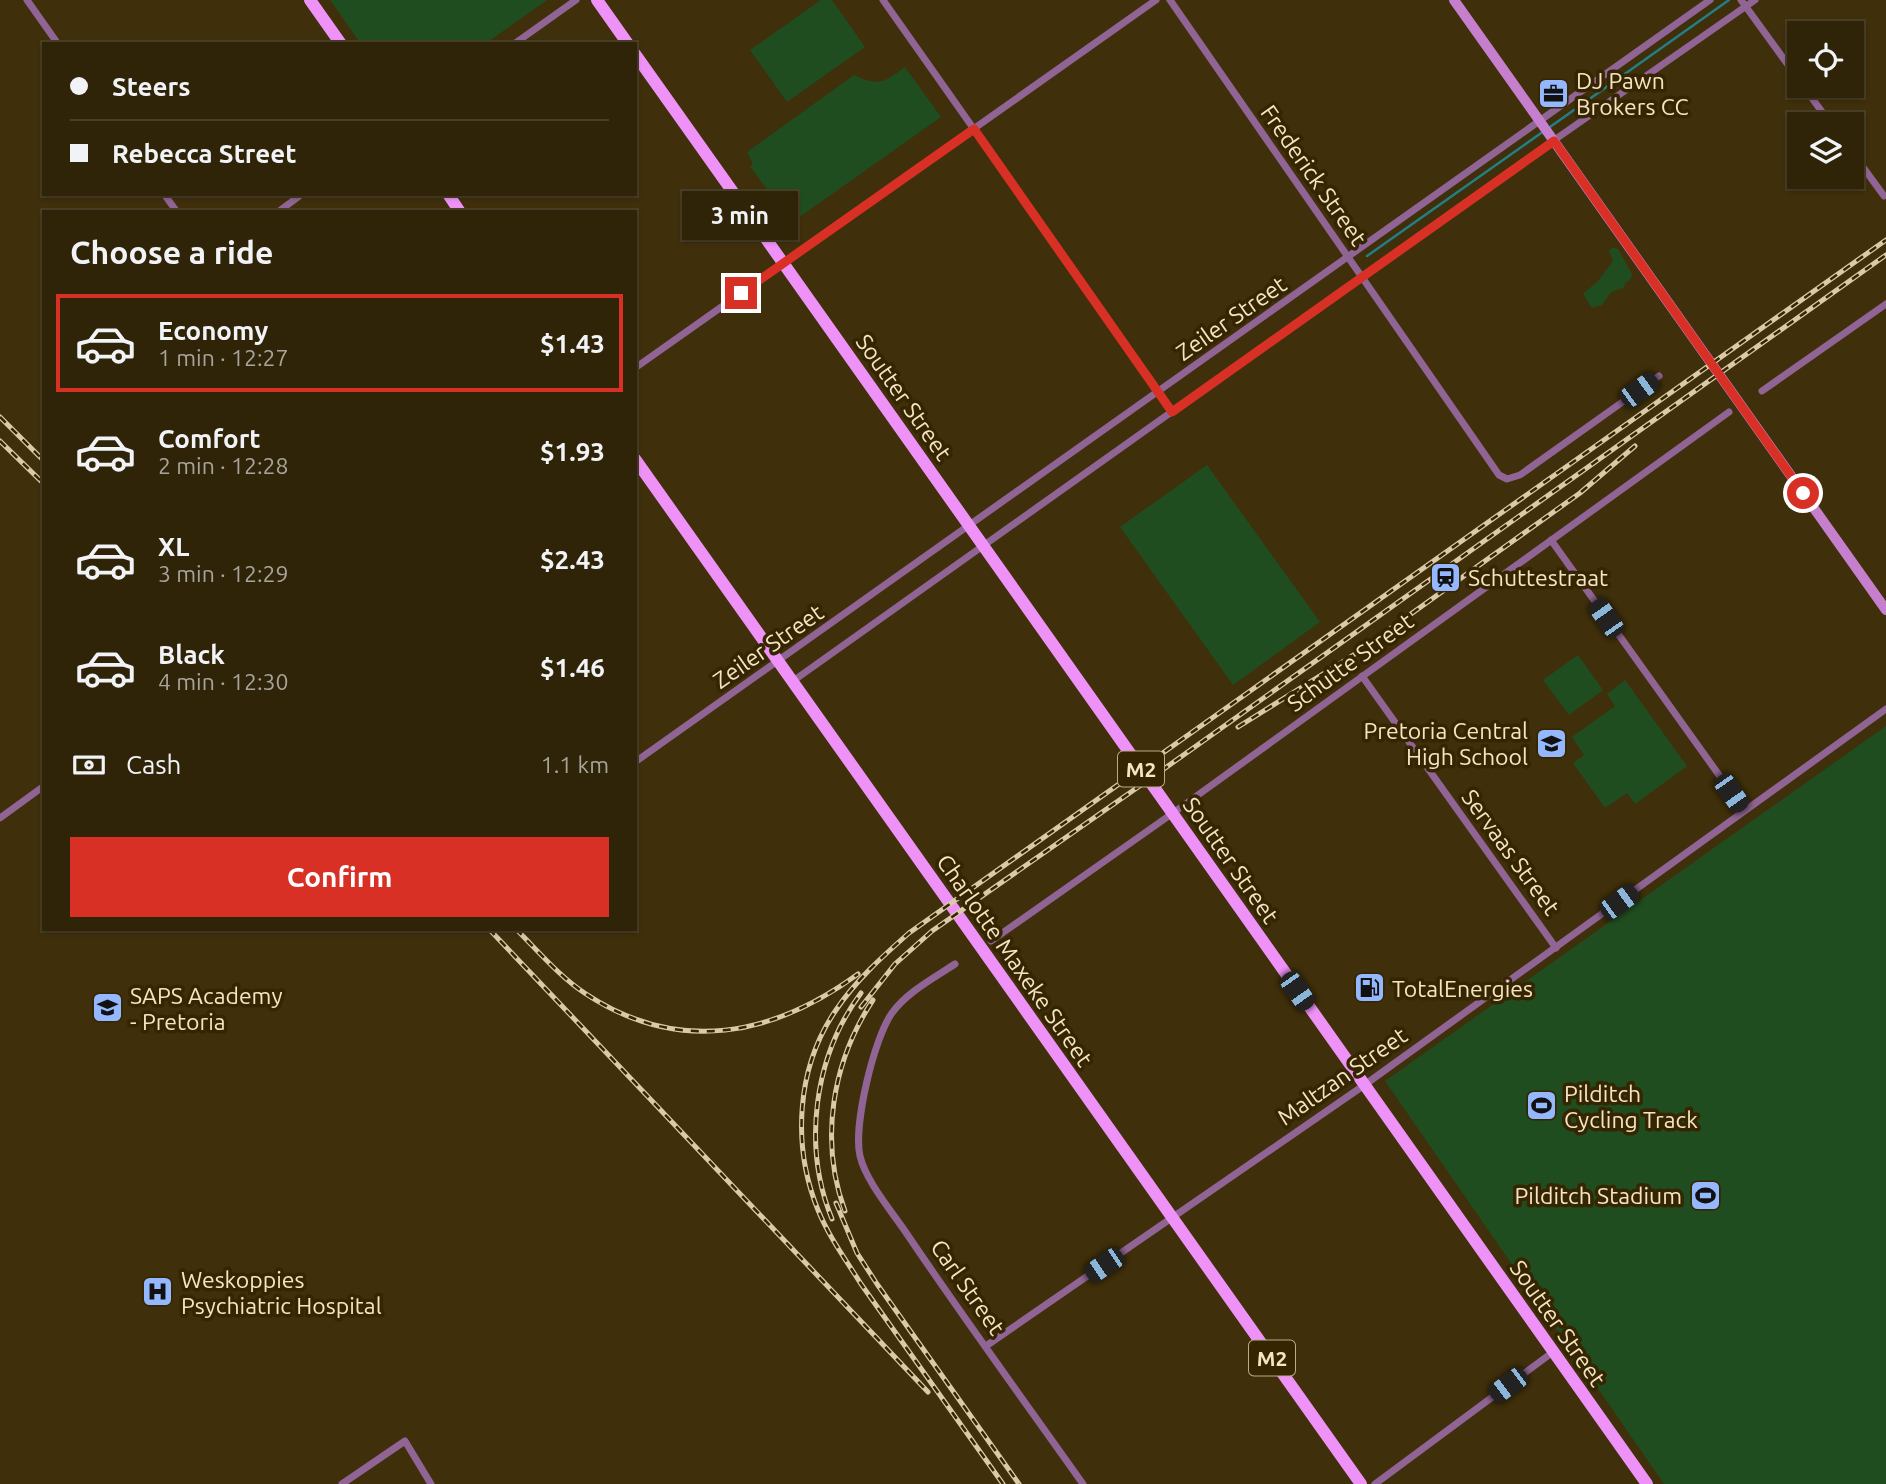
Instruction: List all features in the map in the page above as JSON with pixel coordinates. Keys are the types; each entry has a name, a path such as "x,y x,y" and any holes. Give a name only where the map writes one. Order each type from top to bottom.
{"main road":[{"path":"310,0 340,42"},
{"path":"597,0 627,42"},
{"path":"1454,0 1886,610"},
{"name":"Soutter Street","path":"637,57 1647,1484"},
{"name":"Charlotte Maxeke Street","path":"637,462 1361,1484"}],"street":[{"path":"27,0 57,42"},
{"path":"517,42 576,0"},
{"path":"883,0 1172,412"},
{"path":"637,367 1156,0"},
{"name":"Frederick Street","path":"1170,0 1499,475 1507,479 1520,475 1659,376"},
{"name":"Zeiler Street","path":"637,761 1710,0"},
{"name":"Zeiler Street","path":"793,681 1744,4 1755,0"},
{"path":"1744,4 1787,63"},
{"path":"1864,169 1884,197"},
{"path":"281,210 299,196"},
{"path":"1762,391 1886,304"},
{"name":"Schutte Street","path":"992,941 1728,412"},
{"path":"1551,540 1744,810"},
{"name":"Servaas Street","path":"1362,676 1556,948"},
{"name":"Maltzan Street","path":"986,1346 1363,1086 1886,709"},
{"path":"2,818 42,788"},
{"name":"Carl Street","path":"955,964 909,996 892,1012 873,1055 864,1100 859,1147 864,1169 1083,1484"},
{"path":"1374,1484 1553,1352"},
{"path":"342,1484 405,1441 431,1484"}],"green space":[{"path":"330,0 547,0 488,42 360,42"},
{"path":"821,0 832,0 865,47 787,102 750,50"},
{"path":"905,67 941,117 791,223 750,166 753,164 747,152 854,75 876,82"},
{"path":"1614,247 1618,249 1632,274 1631,279 1625,283 1624,288 1611,292 1602,305 1592,308 1583,294 1598,281 1613,261 1609,250"},
{"path":"1207,465 1320,622 1233,685 1120,527"},
{"path":"1578,655 1603,690 1569,715 1543,680"},
{"path":"1625,680 1687,766 1635,804 1627,793 1605,808 1573,763 1584,755 1572,737 1615,706 1607,694"},
{"path":"1886,726 1886,1484 1664,1484 1385,1081"}],"waterway":[{"path":"1550,127 1729,0"},
{"path":"1367,256 1544,131"}],"railway":[{"path":"1003,1484 861,1284 832,1239 818,1210 804,1160 802,1108 813,1057 836,1010 861,979 909,933 1886,240"},
{"path":"861,1007 895,964 932,931 1886,255"},
{"path":"0,417 42,459"},
{"path":"0,441 42,482"},
{"path":"1238,727 1355,654 1580,493 1635,446"},
{"path":"491,931 928,1392"},
{"path":"518,931 558,972 586,994 621,1013 656,1025 691,1031 725,1030 759,1024 793,1012 858,974"},
{"path":"832,1219 817,1162 818,1102 832,1045 861,993"},
{"path":"845,1211 833,1157 834,1102 848,1049 873,1000"},
{"path":"836,1203 857,1253 877,1284 1019,1484"}],"place":[{"name":"DJ Pawn Brokers CC","path":"1553,93"},
{"name":"Schuttestraat","path":"1445,577"},
{"name":"Pretoria Central High School","path":"1551,743"},
{"name":"TotalEnergies","path":"1369,988"},
{"name":"SAPS Academy - Pretoria","path":"107,1008"},
{"name":"Pilditch Cycling Track","path":"1541,1106"},
{"name":"Pilditch Stadium","path":"1705,1195"},
{"name":"Weskoppies Psychiatric Hospital","path":"158,1292"}],"route":[{"path":"741,293 974,129 1172,412 1554,141 1803,493"}]}
